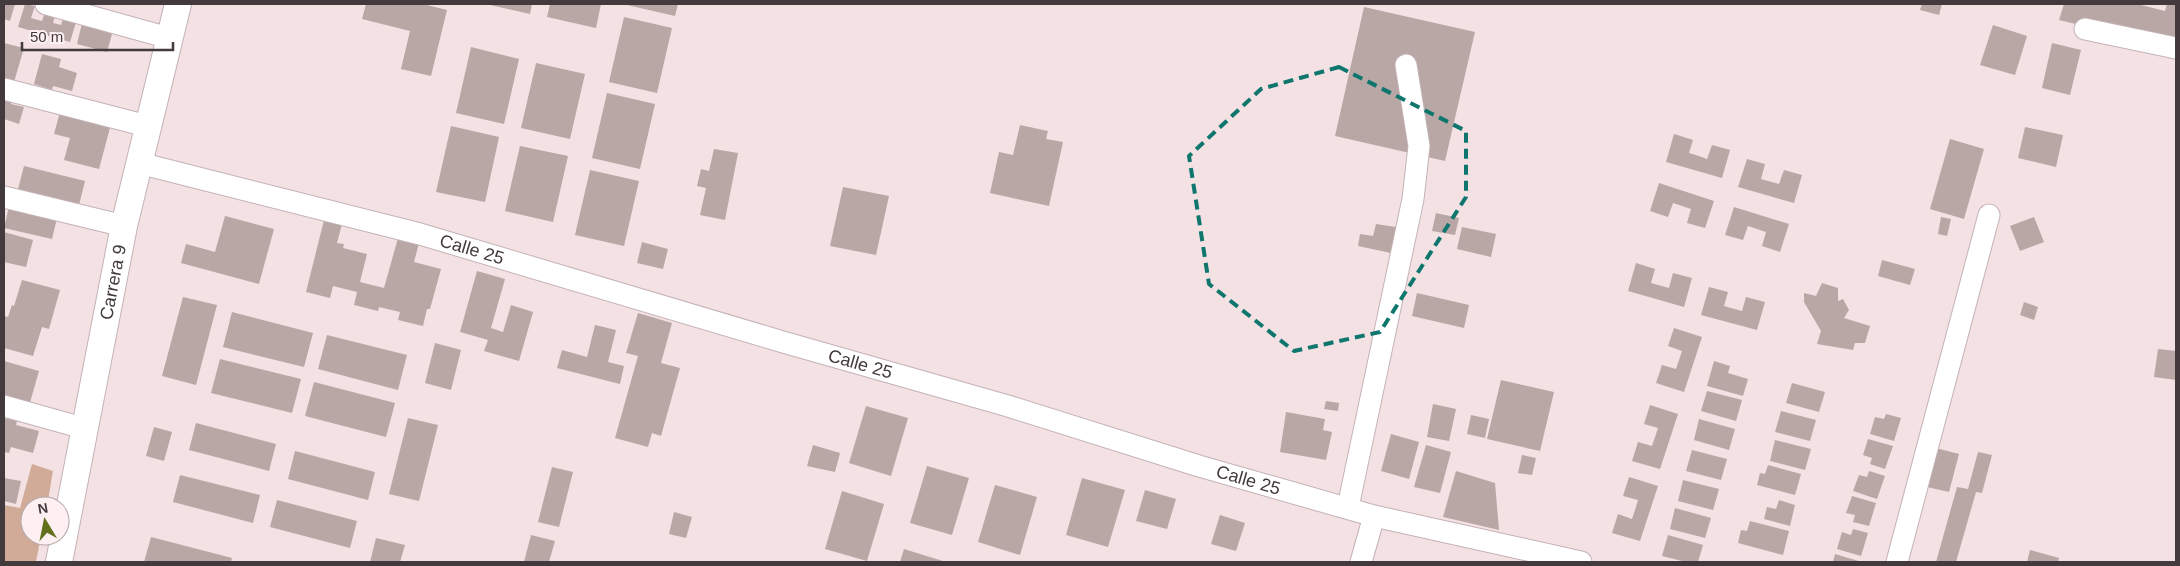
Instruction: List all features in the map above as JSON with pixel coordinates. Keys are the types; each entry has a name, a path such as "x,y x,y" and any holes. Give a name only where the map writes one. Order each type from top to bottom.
{"main road":[{"name":"Carrera 9","path":"59,562 83,428 124,226 178,4"}],"street":[{"path":"46,4 169,38"},
{"path":"2085,28 2176,48"},
{"path":"1348,507 1414,199 1419,146 1406,64"},
{"path":"4,89 147,126"},
{"name":"Calle 25","path":"139,163 420,234 782,342 1008,406 1199,466 1348,507 1374,516 1581,562"},
{"path":"4,197 124,226"},
{"path":"1897,562 1989,215"},
{"path":"4,406 83,428"},
{"path":"1361,562 1374,516"}],"highlighted area":[{"path":"1339,67 1466,131 1466,197 1380,332 1294,351 1209,284 1189,156 1261,89"}],"shaded area":[{"path":"32,464 53,471 49,496 23,496"},
{"path":"4,505 20,508 20,546 39,546 36,562 4,562"}],"building":[{"path":"4,4 15,4 10,21 4,19"},
{"path":"25,4 35,6 31,18 42,21 46,9 56,12 53,23 61,25 64,15 77,19 70,42 18,27"},
{"path":"366,4 423,4 447,10 431,76 401,69 410,31 362,19"},
{"path":"486,4 532,4 530,14"},
{"path":"550,4 601,4 596,28 547,17"},
{"path":"627,4 678,4 675,16"},
{"path":"1922,4 1942,4 1939,15 1920,10"},
{"path":"2064,4 2137,4 2165,11 2167,4 2176,4 2176,48 2059,20"},
{"path":"1364,7 1475,32 1445,161 1335,136"},
{"path":"624,17 672,28 657,93 609,82"},
{"path":"83,19 114,27 107,52 77,44"},
{"path":"1993,25 2027,36 2015,75 1980,65"},
{"path":"4,43 24,48 14,82 4,79"},
{"path":"2052,43 2081,50 2070,95 2042,88"},
{"path":"471,47 519,59 504,124 456,113"},
{"path":"42,54 61,59 59,67 77,73 72,91 53,86 52,90 34,84"},
{"path":"536,63 585,74 570,139 521,128"},
{"path":"607,93 655,104 640,169 592,158"},
{"path":"4,97 12,99 11,104 24,107 19,124 4,119"},
{"path":"60,112 111,124 99,169 64,160 70,138 54,134"},
{"path":"1020,125 1048,131 1046,139 1063,142 1049,206 990,193 999,152 1013,155"},
{"path":"451,126 499,137 485,202 436,192"},
{"path":"2025,127 2063,135 2056,167 2018,158"},
{"path":"1674,134 1693,140 1689,153 1707,159 1712,145 1730,150 1722,178 1666,162"},
{"path":"1950,139 1984,149 1964,219 1930,209"},
{"path":"520,146 568,156 553,222 505,211"},
{"path":"714,149 738,153 725,220 700,215 706,188 697,186 701,169 709,171"},
{"path":"1747,159 1765,164 1761,179 1779,184 1784,170 1802,175 1794,203 1738,187"},
{"path":"24,166 85,181 79,205 18,189"},
{"path":"590,170 639,181 624,246 575,235"},
{"path":"1659,183 1714,201 1705,228 1687,223 1691,209 1673,203 1668,217 1650,211"},
{"path":"843,187 889,196 876,255 830,246"},
{"path":"10,202 58,214 52,239 4,228"},
{"path":"1734,207 1789,224 1780,252 1762,246 1766,232 1748,226 1743,240 1725,235"},
{"path":"1436,213 1459,218 1455,235 1432,231"},
{"path":"225,216 274,229 259,284 181,263 186,244 215,252"},
{"path":"1941,217 1951,219 1947,236 1938,234"},
{"path":"2034,217 2044,242 2020,251 2010,226"},
{"path":"324,220 342,224 337,243 344,244 343,248 367,254 360,282 384,288 398,238 419,243 414,262 441,269 430,309 427,309 423,326 398,320 400,312 379,307 378,311 354,305 357,292 333,286 330,298 306,292"},
{"path":"1376,224 1396,227 1391,253 1358,246 1360,234 1373,236"},
{"path":"1462,227 1496,234 1491,257 1457,249"},
{"path":"4,232 33,240 26,267 4,262"},
{"path":"642,242 668,249 663,269 637,263"},
{"path":"1882,260 1915,269 1910,285 1878,276"},
{"path":"1636,263 1655,269 1651,283 1669,288 1673,273 1692,278 1684,307 1628,291"},
{"path":"477,271 505,279 491,328 503,332 511,305 533,312 519,361 484,351 488,340 460,332"},
{"path":"22,280 60,290 49,329 42,327 33,356 4,348 4,316 8,317 12,305 14,306"},
{"path":"1822,283 1838,288 1838,301 1843,299 1849,310 1844,318 1870,326 1865,343 1855,343 1853,350 1817,344 1821,331 1804,302 1804,293 1816,296"},
{"path":"1709,287 1728,292 1724,306 1742,311 1746,297 1765,302 1757,330 1701,315"},
{"path":"1417,293 1469,305 1464,328 1412,316"},
{"path":"183,297 217,305 196,385 162,376"},
{"path":"2024,302 2038,307 2034,320 2020,315"},
{"path":"232,312 313,333 304,367 223,347"},
{"path":"638,313 672,323 661,363 680,368 661,436 652,433 648,447 615,438 638,356 626,353"},
{"path":"595,325 616,330 608,362 624,366 620,384 557,368 562,350 587,357"},
{"path":"1674,328 1702,337 1684,392 1656,383 1662,365 1676,369 1682,351 1668,346"},
{"path":"327,335 407,355 398,390 318,369"},
{"path":"435,343 461,350 451,390 425,383"},
{"path":"2158,349 2176,351 2176,380 2154,377"},
{"path":"220,359 301,379 292,413 211,393"},
{"path":"4,361 39,371 29,406 4,399"},
{"path":"1714,361 1730,366 1728,373 1748,379 1743,396 1707,386"},
{"path":"1501,380 1554,392 1540,451 1487,439"},
{"path":"314,382 395,403 386,437 305,416"},
{"path":"1792,383 1825,392 1819,412 1786,403"},
{"path":"1707,391 1742,400 1736,421 1701,411"},
{"path":"1326,401 1339,403 1338,411 1324,409"},
{"path":"1433,404 1456,409 1449,441 1427,437"},
{"path":"1650,405 1678,414 1660,469 1632,461 1638,442 1652,446 1658,428 1644,424"},
{"path":"866,406 908,418 891,476 849,463"},
{"path":"1781,411 1816,420 1810,441 1775,432"},
{"path":"1286,412 1325,419 1323,430 1332,432 1326,460 1280,452"},
{"path":"1886,414 1901,418 1894,441 1870,434 1875,417 1884,419"},
{"path":"1471,415 1489,419 1485,438 1467,434"},
{"path":"4,418 17,421 16,425 39,431 33,453 11,447 9,453 4,452"},
{"path":"408,418 438,425 419,501 389,494"},
{"path":"1699,419 1735,429 1729,450 1694,440"},
{"path":"196,423 276,444 269,471 189,450"},
{"path":"154,427 172,432 164,461 146,456"},
{"path":"1391,434 1419,442 1409,479 1381,471"},
{"path":"1868,439 1893,446 1885,469 1870,464 1872,458 1863,455"},
{"path":"1775,440 1811,449 1805,470 1770,461"},
{"path":"813,445 840,453 835,472 807,466"},
{"path":"1426,445 1451,452 1440,493 1414,487"},
{"path":"1936,448 1959,454 1949,492 1927,487"},
{"path":"1692,450 1727,459 1721,480 1686,471"},
{"path":"295,451 375,472 368,500 288,479"},
{"path":"1978,452 1992,455 1982,493 1976,492 1956,562 1936,562 1957,487 1968,489"},
{"path":"1522,455 1536,458 1532,475 1518,473"},
{"path":"1768,465 1801,474 1795,495 1757,485 1760,473 1765,474"},
{"path":"927,466 969,478 952,535 910,523"},
{"path":"552,467 573,472 559,527 538,522"},
{"path":"1456,471 1495,483 1499,530 1443,517"},
{"path":"1869,471 1885,476 1877,499 1853,491 1859,475 1867,477"},
{"path":"180,475 260,495 253,523 173,502"},
{"path":"1629,477 1658,486 1640,541 1612,533 1618,514 1632,519 1635,510 1638,500 1623,496"},
{"path":"4,478 21,481 16,504 4,501"},
{"path":"1082,478 1125,490 1108,547 1066,535"},
{"path":"1683,480 1719,489 1713,510 1678,501"},
{"path":"995,485 1037,497 1020,555 978,542"},
{"path":"1145,490 1176,499 1167,529 1136,521"},
{"path":"842,491 884,504 867,561 825,549"},
{"path":"1852,496 1876,503 1869,526 1853,522 1855,515 1846,513"},
{"path":"277,500 357,521 350,548 270,527"},
{"path":"1779,500 1795,505 1790,526 1764,519 1767,507 1776,509"},
{"path":"1675,508 1711,518 1705,538 1670,529"},
{"path":"674,512 692,517 686,538 669,534"},
{"path":"1220,515 1245,523 1236,551 1211,544"},
{"path":"1750,521 1789,531 1783,555 1738,543 1741,530 1747,531"},
{"path":"1853,529 1868,533 1861,556 1837,549 1842,532 1851,535"},
{"path":"531,535 555,541 549,562 524,562"},
{"path":"1668,535 1703,545 1698,562 1686,562 1662,556"},
{"path":"151,537 232,558 231,562 144,562"},
{"path":"376,538 405,545 400,562 370,562"},
{"path":"904,549 946,562 900,562"},
{"path":"2030,550 2059,558 2058,562 2027,562"},
{"path":"1835,554 1862,562 1833,562"}]}
